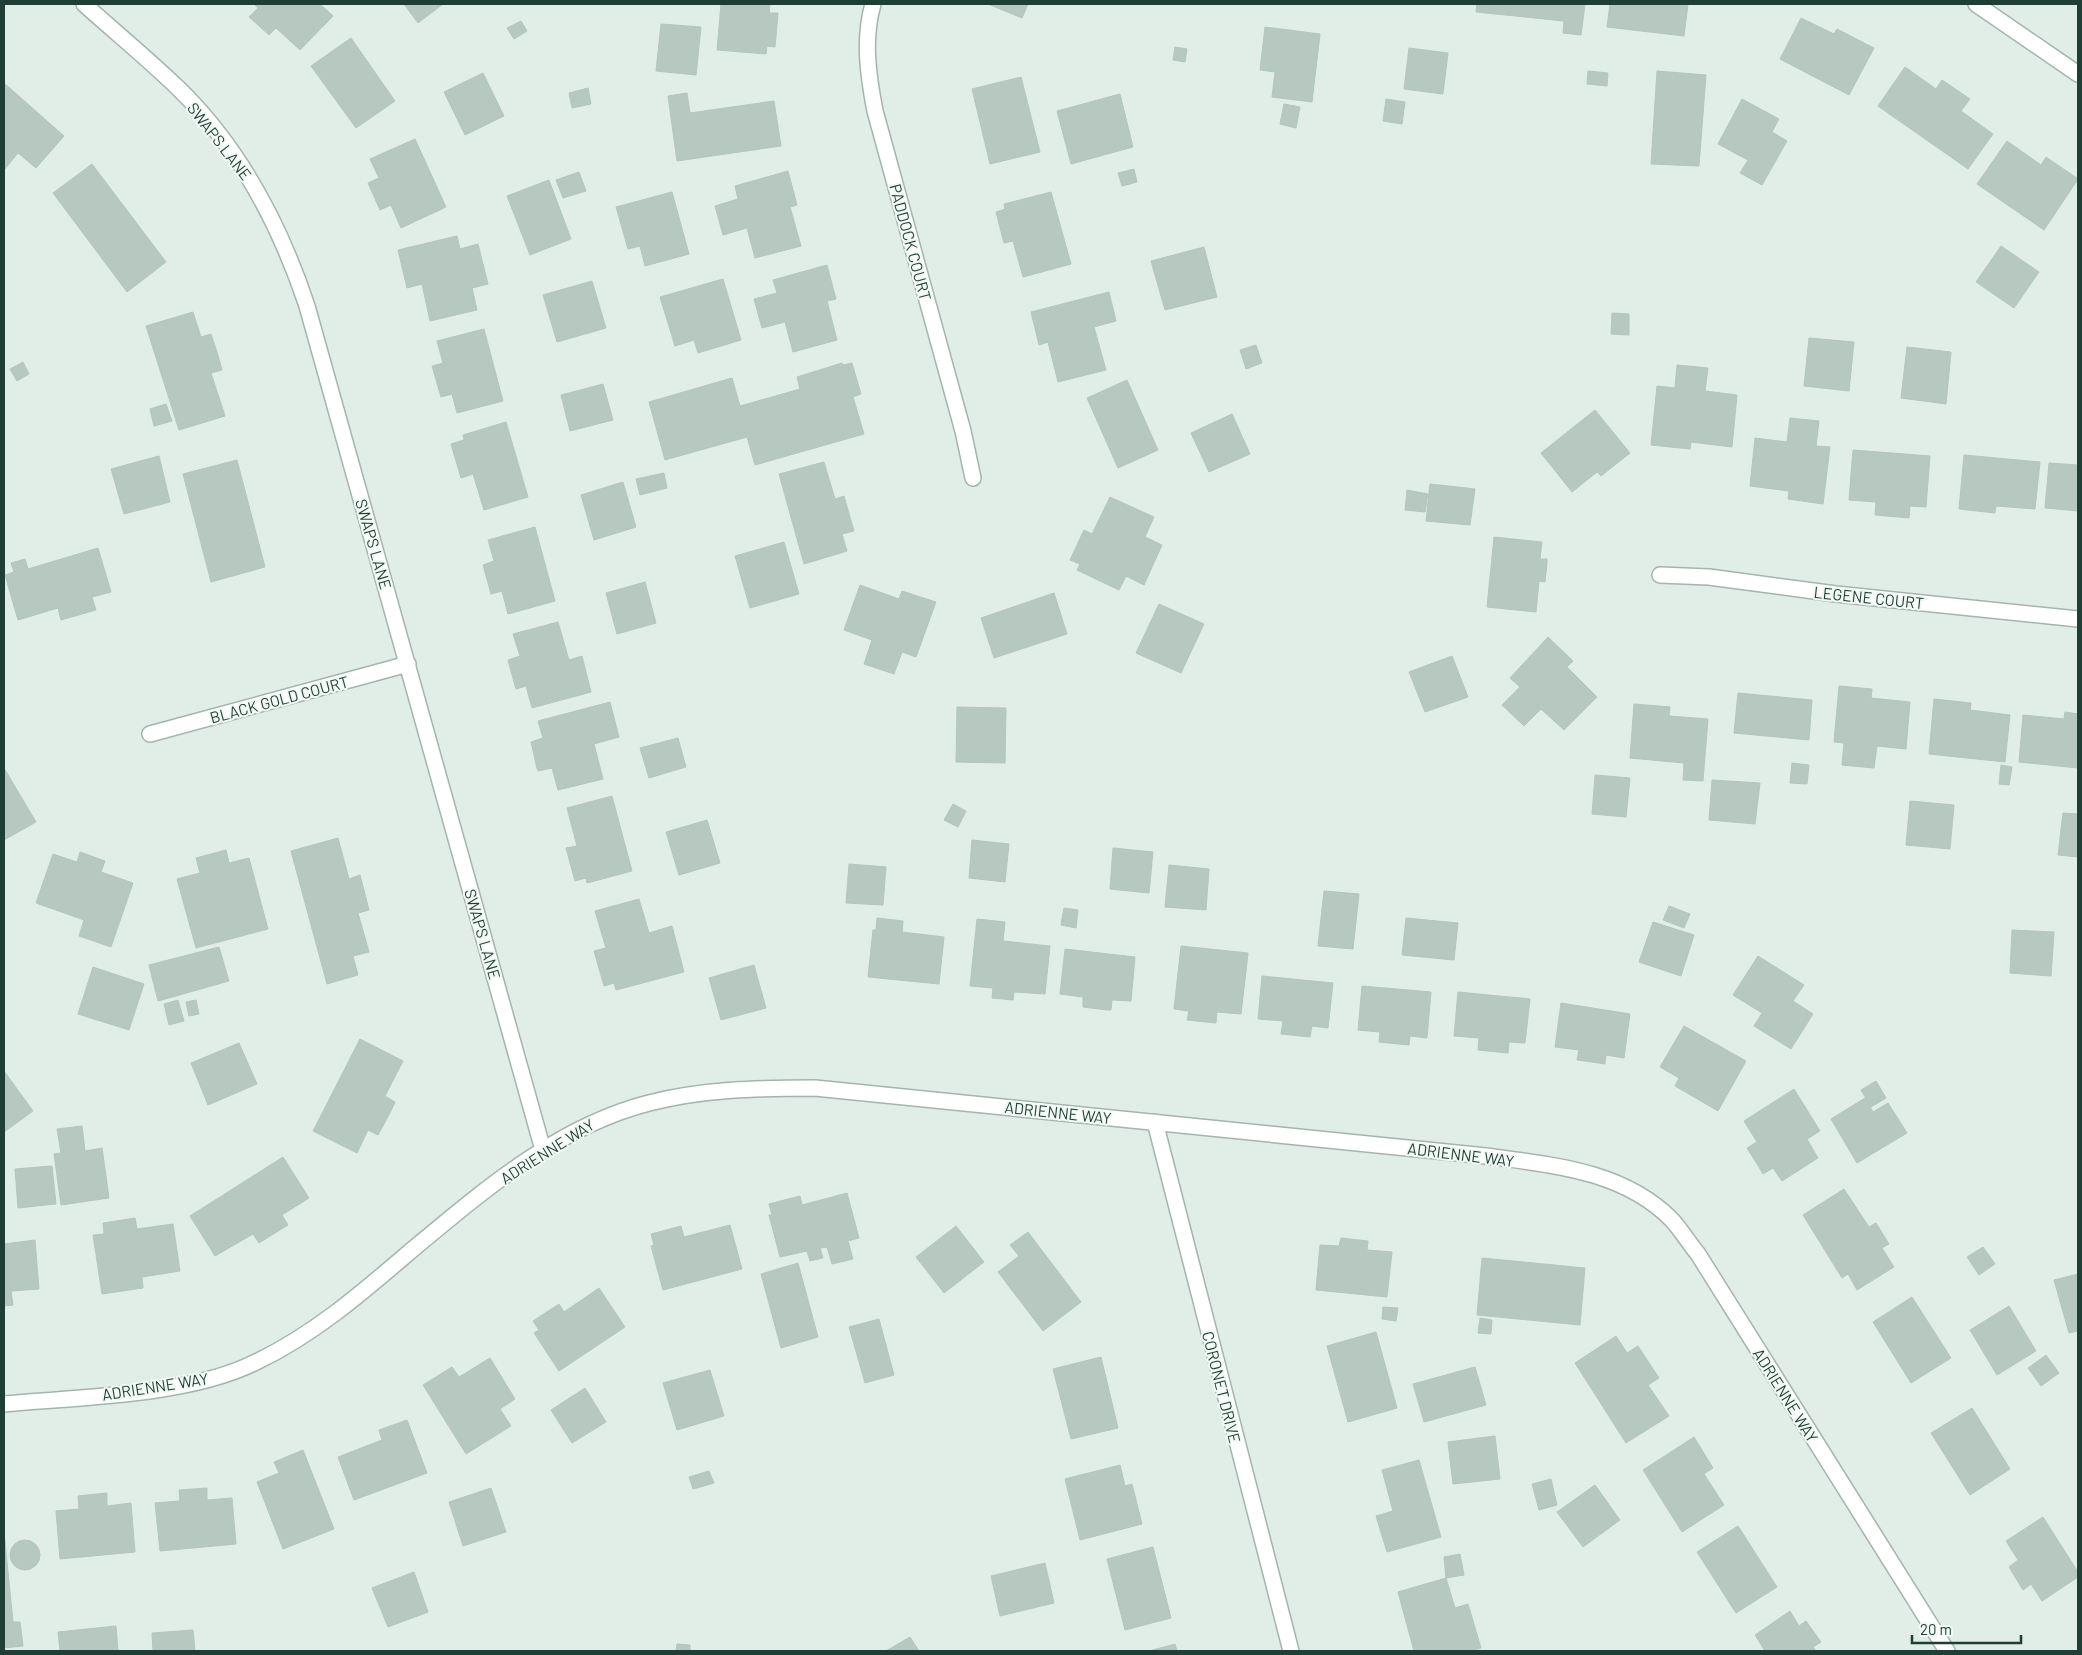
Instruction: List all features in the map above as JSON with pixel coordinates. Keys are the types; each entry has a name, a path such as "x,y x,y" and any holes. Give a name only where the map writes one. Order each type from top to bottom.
{"street":[{"name":"SWAPS LANE","path":"84,4 179,89 230,149 260,194 278,229 307,306 543,1150"},
{"name":"PADDOCK COURT","path":"873,4 867,36 868,74 875,111 964,431 973,478"},
{"path":"1976,4 2078,74"},
{"name":"LEGENE COURT","path":"1660,575 1709,577 1836,594 2078,619"},
{"name":"BLACK GOLD COURT","path":"150,734 408,664"},
{"name":"ADRIENNE WAY","path":"4,1404 154,1390 216,1378 254,1364 290,1344 343,1308 475,1198 543,1150 599,1119 650,1102 742,1088 815,1088 1486,1156 1559,1166 1605,1178 1626,1187 1651,1202 1672,1220 1698,1254 1947,1651"},
{"name":"CORONET DRIVE","path":"1155,1122 1291,1651"}],"building":[{"path":"254,4 320,4 333,16 300,50 276,28 269,35 249,17 258,8"},
{"path":"404,4 443,4 418,23"},
{"path":"721,4 770,4 769,13 778,13 775,47 767,46 766,54 717,50"},
{"path":"988,4 1028,4 1022,18"},
{"path":"1477,4 1585,4 1581,35 1563,33 1564,21 1476,12"},
{"path":"1610,4 1688,4 1684,36 1607,27"},
{"path":"1801,18 1834,34 1837,29 1874,48 1849,95 1780,59"},
{"path":"521,21 527,31 514,39 507,28"},
{"path":"661,24 701,27 696,75 656,71"},
{"path":"1265,27 1320,34 1312,102 1272,97 1275,72 1260,70"},
{"path":"351,38 395,101 356,128 311,66"},
{"path":"1175,47 1187,49 1185,62 1173,60"},
{"path":"1409,48 1448,53 1443,94 1404,89"},
{"path":"1905,67 1936,89 1942,80 1970,99 1961,111 1993,134 1968,169 1878,106"},
{"path":"1588,71 1608,73 1607,86 1587,84"},
{"path":"1657,71 1706,75 1699,166 1651,164"},
{"path":"483,73 504,116 465,135 444,92"},
{"path":"1021,77 1040,152 990,164 972,89"},
{"path":"4,83 64,136 36,168 18,153 4,170"},
{"path":"588,88 591,104 572,108 569,93"},
{"path":"687,93 690,113 774,101 781,146 677,161 668,96"},
{"path":"1120,94 1133,147 1071,164 1057,111"},
{"path":"1386,99 1405,102 1402,124 1383,121"},
{"path":"1742,99 1779,119 1772,132 1787,141 1762,185 1740,173 1748,160 1718,144"},
{"path":"1284,104 1300,107 1296,128 1280,124"},
{"path":"415,139 446,207 401,228 391,205 380,210 368,183 379,178 370,159"},
{"path":"2007,141 2041,165 2046,157 2078,179 2044,230 1977,184"},
{"path":"92,164 166,262 127,292 53,193"},
{"path":"1134,169 1137,182 1122,186 1118,173"},
{"path":"788,171 797,205 790,207 801,246 755,258 747,228 723,235 715,206 738,199 735,186"},
{"path":"579,172 586,191 563,198 556,180"},
{"path":"549,180 571,239 530,255 507,196"},
{"path":"672,192 689,254 645,266 640,246 628,249 616,207"},
{"path":"1051,192 1071,264 1023,277 1013,241 1004,243 996,212 1005,209 1004,204"},
{"path":"457,236 460,249 478,244 488,284 472,288 477,310 430,321 422,284 407,288 398,250"},
{"path":"2001,246 2039,272 2014,308 1976,282"},
{"path":"1204,247 1217,297 1165,310 1151,261"},
{"path":"827,265 836,299 827,301 837,340 793,352 785,322 762,328 754,299 777,293 773,280"},
{"path":"723,279 741,340 698,353 694,340 675,346 660,297"},
{"path":"592,281 606,328 557,342 543,295"},
{"path":"1109,292 1116,321 1094,327 1106,370 1058,382 1048,342 1039,345 1031,312"},
{"path":"193,312 201,337 211,334 217,352 222,370 211,373 225,416 179,430 146,326"},
{"path":"1612,313 1629,314 1629,335 1611,334"},
{"path":"484,329 503,401 457,413 452,394 441,397 432,366 443,363 437,341"},
{"path":"1809,338 1854,342 1849,391 1804,386"},
{"path":"1256,345 1262,363 1246,369 1240,350"},
{"path":"1907,347 1951,352 1946,404 1901,398"},
{"path":"23,362 29,374 17,381 10,369"},
{"path":"842,363 843,365 852,363 861,394 853,397 864,434 755,465 747,437 665,460 649,402 732,378 740,406 800,389 797,377"},
{"path":"1677,365 1708,368 1705,391 1737,395 1732,447 1691,442 1690,449 1651,445 1657,386 1675,388"},
{"path":"1127,380 1158,450 1118,468 1087,398"},
{"path":"603,384 613,420 570,431 561,395"},
{"path":"166,404 172,421 154,426 150,409"},
{"path":"1595,410 1630,453 1601,476 1597,472 1572,492 1541,453"},
{"path":"1232,414 1250,454 1209,472 1191,433"},
{"path":"1790,418 1819,421 1816,446 1830,447 1823,504 1788,499 1789,491 1750,486 1755,438 1787,442"},
{"path":"506,422 528,497 484,510 473,474 461,478 451,444 464,440 463,435"},
{"path":"1853,450 1930,456 1926,507 1910,506 1909,518 1875,515 1876,502 1849,500"},
{"path":"1964,455 2040,462 2035,509 1996,506 1995,513 1959,509"},
{"path":"159,456 170,502 124,514 111,469"},
{"path":"237,460 265,567 211,582 183,474"},
{"path":"824,462 835,499 844,496 854,531 842,534 847,551 804,564 779,474"},
{"path":"2049,463 2078,465 2078,511 2045,508"},
{"path":"664,473 667,488 640,495 636,479"},
{"path":"623,482 636,527 594,540 581,495"},
{"path":"1430,484 1475,489 1470,525 1426,521"},
{"path":"1407,490 1428,494 1425,512 1405,510"},
{"path":"1110,497 1154,517 1145,537 1162,545 1144,585 1126,576 1119,590 1077,570 1080,564 1070,560 1084,530 1092,534"},
{"path":"535,527 555,601 508,614 502,591 491,594 483,565 494,561 488,540"},
{"path":"1494,537 1542,542 1540,559 1547,559 1547,563 1545,582 1539,581 1536,612 1487,607"},
{"path":"784,542 799,594 750,608 735,556"},
{"path":"98,548 111,592 92,597 96,610 61,620 58,608 18,620 5,575 14,572 11,563 25,559 28,569"},
{"path":"645,582 656,623 617,634 606,593"},
{"path":"860,585 899,599 902,591 936,602 916,657 902,652 894,674 864,664 872,640 844,630"},
{"path":"1054,593 1067,634 994,658 981,618"},
{"path":"1159,604 1204,624 1181,673 1136,653"},
{"path":"558,622 569,660 582,656 591,692 532,708 526,686 516,689 509,664 508,660 520,656 513,634"},
{"path":"1548,637 1573,661 1567,667 1597,697 1564,730 1541,709 1524,726 1502,705 1520,687 1510,678"},
{"path":"1452,656 1468,697 1425,712 1409,672"},
{"path":"1839,686 1872,689 1871,698 1910,702 1906,749 1877,746 1874,768 1842,765 1844,743 1834,742"},
{"path":"1738,693 1812,700 1809,740 1734,733"},
{"path":"1934,699 1971,703 1970,710 2010,715 2005,762 1929,754"},
{"path":"610,702 619,737 594,744 603,779 558,790 552,768 538,771 537,768 531,742 543,738 538,721"},
{"path":"1634,704 1670,707 1669,716 1708,719 1703,781 1683,780 1684,763 1630,758"},
{"path":"957,707 1006,708 1005,763 956,762"},
{"path":"2065,712 2078,714 2078,768 2019,762 2023,715 2064,719"},
{"path":"678,738 686,767 649,778 640,748"},
{"path":"1792,763 1809,765 1807,784 1790,783"},
{"path":"2001,765 2012,767 2009,785 1999,784"},
{"path":"4,768 36,822 4,840"},
{"path":"1595,775 1630,778 1626,817 1592,814"},
{"path":"1712,780 1760,783 1755,824 1709,820"},
{"path":"612,796 632,871 587,883 586,878 575,881 566,848 577,846 567,808"},
{"path":"1910,801 1954,805 1950,849 1906,845"},
{"path":"953,804 966,811 958,827 944,820"},
{"path":"2063,813 2078,814 2078,857 2058,855"},
{"path":"707,820 720,863 679,875 666,832"},
{"path":"338,838 349,879 360,875 369,910 358,913 369,952 353,956 358,975 327,984 291,851"},
{"path":"972,840 1009,844 1005,882 969,878"},
{"path":"1113,848 1153,852 1149,893 1110,889"},
{"path":"226,850 229,863 249,858 268,929 196,948 177,879 200,873 196,858"},
{"path":"80,852 105,861 101,872 133,883 111,947 79,936 84,920 36,903 53,854 77,862"},
{"path":"849,864 886,867 883,905 846,903"},
{"path":"1169,865 1209,869 1206,910 1165,907"},
{"path":"1324,891 1359,894 1353,949 1318,946"},
{"path":"639,899 649,933 672,926 684,972 616,990 614,983 604,986 594,951 606,948 595,911"},
{"path":"1669,906 1690,914 1684,928 1663,920"},
{"path":"1064,908 1078,910 1076,928 1061,925"},
{"path":"877,918 903,921 902,932 944,937 939,984 868,977 873,930 876,930"},
{"path":"1406,918 1458,923 1454,960 1402,955"},
{"path":"977,919 1005,922 1003,941 1050,946 1045,994 1014,992 1013,1000 992,998 993,988 970,986"},
{"path":"1653,922 1694,935 1681,976 1639,962"},
{"path":"2012,930 2054,932 2051,976 2010,973"},
{"path":"1181,946 1248,953 1241,1014 1217,1012 1216,1023 1187,1020 1189,1011 1174,1009"},
{"path":"219,947 229,981 158,1001 149,965"},
{"path":"1065,949 1135,957 1131,1001 1112,1000 1111,1010 1107,1010 1083,1007 1083,997 1060,994"},
{"path":"1758,956 1804,985 1793,1001 1813,1014 1791,1049 1754,1026 1762,1013 1733,995"},
{"path":"754,965 766,1008 721,1020 709,978"},
{"path":"93,967 144,984 129,1030 78,1014"},
{"path":"1262,976 1333,983 1328,1028 1312,1026 1310,1037 1281,1034 1283,1021 1258,1019"},
{"path":"1362,986 1431,992 1427,1038 1410,1036 1409,1045 1379,1042 1380,1032 1358,1030"},
{"path":"1458,992 1530,999 1525,1043 1509,1042 1508,1053 1478,1050 1479,1038 1454,1036"},
{"path":"178,1000 184,1021 169,1025 164,1004"},
{"path":"196,1000 199,1014 189,1016 186,1002"},
{"path":"1561,1003 1630,1014 1624,1058 1606,1055 1605,1064 1577,1060 1579,1050 1555,1047"},
{"path":"1684,1026 1746,1061 1718,1111 1675,1086 1679,1078 1660,1067"},
{"path":"360,1039 403,1061 385,1096 395,1102 391,1111 378,1135 368,1130 357,1153 313,1131"},
{"path":"239,1043 257,1084 208,1105 191,1063"},
{"path":"4,1071 33,1111 4,1132"},
{"path":"1876,1081 1886,1098 1871,1107 1861,1090"},
{"path":"1794,1089 1820,1131 1807,1139 1818,1158 1782,1181 1773,1168 1763,1174 1747,1148 1757,1142 1744,1121"},
{"path":"1865,1098 1873,1112 1888,1103 1907,1133 1857,1163 1831,1119"},
{"path":"82,1126 85,1151 102,1148 109,1198 61,1205 54,1154 61,1153 57,1129"},
{"path":"283,1157 309,1198 282,1215 288,1225 259,1243 253,1234 215,1256 190,1216"},
{"path":"52,1166 56,1204 18,1208 15,1169"},
{"path":"1844,1189 1869,1227 1876,1223 1889,1244 1882,1248 1894,1267 1857,1290 1848,1274 1842,1278 1803,1215"},
{"path":"847,1193 859,1238 848,1241 853,1259 832,1264 827,1247 820,1248 823,1258 810,1261 807,1251 780,1257 769,1215 772,1215 769,1204 800,1196 802,1205"},
{"path":"135,1218 137,1229 173,1224 180,1271 142,1277 143,1288 102,1294 93,1235 104,1234 103,1223"},
{"path":"730,1225 742,1269 663,1290 651,1246 654,1245 651,1234 681,1226 684,1237"},
{"path":"956,1226 984,1262 944,1293 916,1257"},
{"path":"1028,1232 1081,1302 1043,1331 998,1272 1019,1256 1010,1245"},
{"path":"1341,1238 1368,1241 1367,1250 1392,1252 1387,1297 1316,1290 1320,1245 1339,1246"},
{"path":"35,1240 39,1289 11,1291 13,1305 4,1306 4,1244"},
{"path":"1983,1247 1995,1264 1979,1275 1967,1257"},
{"path":"1482,1258 1585,1268 1580,1325 1477,1315"},
{"path":"798,1263 818,1337 781,1348 761,1274"},
{"path":"2078,1274 2078,1331 2069,1333 2054,1280"},
{"path":"599,1288 625,1327 559,1371 534,1333 539,1330 533,1321 559,1304 564,1312"},
{"path":"1912,1297 1951,1358 1911,1383 1873,1322"},
{"path":"2009,1306 2036,1351 1997,1375 1970,1330"},
{"path":"1383,1307 1398,1308 1396,1321 1382,1319"},
{"path":"1480,1318 1492,1320 1491,1334 1478,1333"},
{"path":"879,1319 894,1375 865,1383 849,1327"},
{"path":"1376,1332 1397,1408 1348,1422 1327,1346"},
{"path":"1616,1336 1627,1353 1638,1346 1659,1378 1648,1385 1669,1416 1626,1443 1575,1363"},
{"path":"2046,1355 2059,1373 2041,1386 2028,1368"},
{"path":"1101,1357 1118,1428 1071,1439 1053,1369"},
{"path":"490,1358 515,1399 500,1409 511,1426 466,1454 423,1385 452,1367 459,1377"},
{"path":"1475,1367 1486,1405 1424,1422 1413,1384"},
{"path":"710,1370 724,1416 677,1430 663,1383"},
{"path":"585,1388 606,1422 572,1443 551,1410"},
{"path":"1972,1408 2010,1469 1970,1495 1931,1433"},
{"path":"407,1420 427,1473 354,1500 338,1457 382,1440 379,1430"},
{"path":"1495,1436 1500,1479 1453,1484 1448,1442"},
{"path":"1694,1437 1713,1468 1704,1474 1724,1505 1682,1532 1643,1470"},
{"path":"303,1450 334,1529 283,1549 257,1482 279,1473 274,1462"},
{"path":"1419,1460 1441,1537 1387,1552 1376,1516 1393,1511 1382,1470"},
{"path":"1120,1465 1125,1486 1132,1484 1142,1524 1080,1540 1065,1479"},
{"path":"709,1471 714,1483 693,1489 689,1477"},
{"path":"1551,1479 1557,1505 1539,1510 1532,1484"},
{"path":"1595,1485 1620,1520 1583,1547 1557,1512"},
{"path":"207,1488 207,1500 232,1498 236,1544 160,1551 155,1503 180,1501 179,1490"},
{"path":"491,1488 506,1532 463,1546 449,1502"},
{"path":"107,1493 107,1506 131,1503 135,1552 60,1559 56,1511 79,1509 78,1496"},
{"path":"2043,1517 2078,1572 2078,1577 2042,1601 2031,1584 2023,1590 2009,1567 2018,1560 2006,1541"},
{"path":"1738,1526 1777,1587 1736,1613 1697,1552"},
{"path":"4,1532 13,1622 20,1622 23,1646 4,1648"},
{"path":"25,1540 36,1544 40,1555 36,1566 25,1570 14,1566 10,1555 14,1544"},
{"path":"1153,1547 1171,1618 1125,1630 1107,1559"},
{"path":"1460,1554 1464,1575 1446,1578 1444,1557"},
{"path":"1045,1563 1054,1603 1000,1616 991,1576"},
{"path":"414,1572 428,1612 388,1627 372,1588"},
{"path":"1446,1578 1455,1608 1468,1604 1481,1648 1471,1651 1414,1651 1398,1592"},
{"path":"1790,1611 1799,1626 1806,1621 1821,1642 1813,1647 1816,1651 1765,1651 1755,1635"},
{"path":"116,1626 118,1651 60,1651 58,1632"},
{"path":"193,1630 195,1651 153,1651 152,1633"},
{"path":"910,1637 919,1651 886,1651"},
{"path":"677,1644 690,1645 690,1651 676,1651"},
{"path":"1175,1644 1177,1651 1149,1651"}]}
